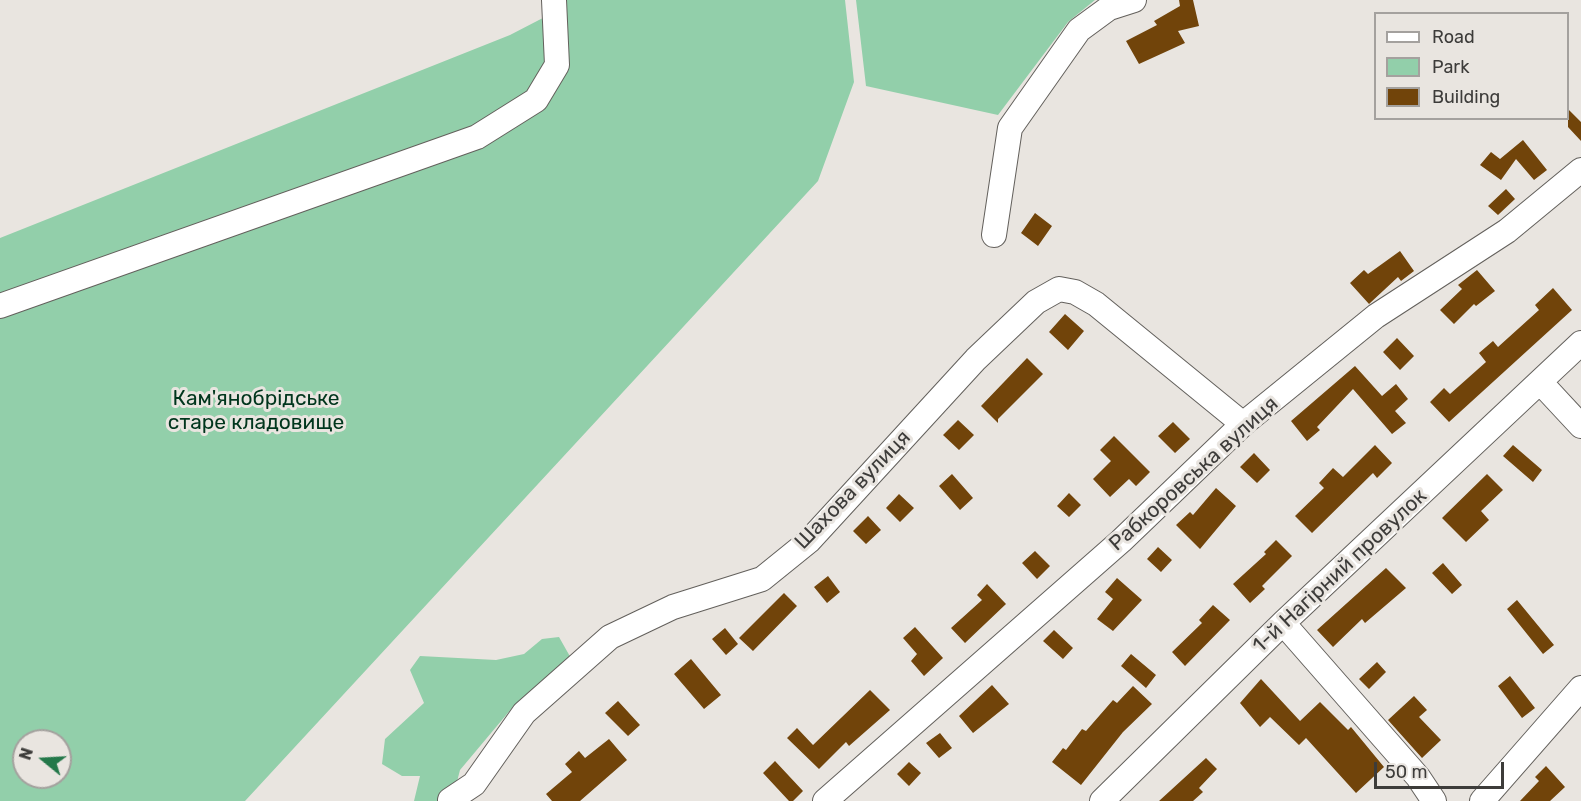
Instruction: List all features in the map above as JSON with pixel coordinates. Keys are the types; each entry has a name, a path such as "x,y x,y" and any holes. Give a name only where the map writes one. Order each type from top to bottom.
{"street":[{"path":"994,235 1010,128 1079,30 1109,8 1134,0"},
{"path":"0,306 477,137 536,100 557,65 555,6"},
{"name":"Рабкоровська вулиця","path":"825,801 1121,541 1243,424 1376,316 1508,231 1581,170"},
{"name":"Шахова вулиця","path":"450,800 474,784 524,713 610,637 673,607 762,579 808,541 976,358 1036,302 1059,289 1075,292 1096,304 1243,424"},
{"name":"1-й Нагірний провулок","path":"1102,801 1283,623 1581,343"},
{"path":"1541,383 1581,426"},
{"path":"1283,623 1418,777 1434,801"},
{"path":"1482,801 1581,688"}],"green space":[{"name":"Кам'янобрідське старе кладовище","path":"566,0 845,0 854,82 818,181 245,801 0,801 0,238 510,35 566,6"},
{"path":"856,0 1095,0 1068,22 998,115 866,86"},
{"path":"559,637 572,660 512,708 460,770 452,801 414,801 420,776 402,776 382,764 385,739 424,703 410,670 420,656 496,660 524,654 542,639"}],"building":[{"path":"1179,0 1193,0 1199,26 1178,31 1185,43 1139,64 1126,41 1157,25 1154,21 1180,6"},
{"path":"1569,110 1581,122 1581,141 1568,127"},
{"path":"1523,140 1547,170 1534,180 1516,159 1501,180 1480,165 1491,152 1500,159"},
{"path":"1506,189 1515,199 1498,215 1488,206"},
{"path":"1035,213 1052,226 1038,246 1021,233"},
{"path":"1400,251 1414,271 1401,281 1398,277 1369,304 1350,283 1364,270 1368,274"},
{"path":"1477,270 1495,291 1476,306 1474,304 1454,324 1440,310 1462,289 1458,285"},
{"path":"1553,288 1572,310 1449,422 1430,402 1444,388 1450,394 1486,362 1479,353 1493,341 1498,347 1539,310 1535,305"},
{"path":"1065,314 1084,331 1068,350 1049,332"},
{"path":"1397,338 1414,356 1400,370 1383,352"},
{"path":"1027,358 1043,374 998,419 998,423 981,406"},
{"path":"1355,366 1382,396 1396,384 1408,399 1395,411 1406,423 1392,434 1353,389 1317,427 1320,430 1307,441 1291,421"},
{"path":"958,420 974,435 959,450 943,435"},
{"path":"1173,422 1190,439 1175,453 1158,436"},
{"path":"1114,436 1150,472 1136,486 1129,479 1110,497 1093,479 1111,461 1100,450"},
{"path":"1375,445 1392,463 1377,478 1373,473 1312,533 1295,516 1324,488 1319,483 1333,468 1343,477"},
{"path":"1513,445 1542,470 1533,482 1503,456"},
{"path":"1254,453 1270,470 1257,483 1240,467"},
{"path":"952,474 973,498 960,510 939,486"},
{"path":"1487,474 1503,490 1481,511 1489,520 1466,542 1442,518"},
{"path":"1216,488 1236,506 1200,549 1176,525 1190,512 1193,515"},
{"path":"1069,493 1081,505 1069,517 1057,506"},
{"path":"899,494 914,508 900,522 886,508"},
{"path":"868,516 881,530 866,544 853,531"},
{"path":"1276,540 1292,556 1262,586 1265,589 1250,603 1233,584 1266,554 1264,552"},
{"path":"1158,547 1172,560 1161,572 1147,559"},
{"path":"1035,551 1050,566 1037,579 1022,563"},
{"path":"1443,563 1462,585 1452,594 1432,573"},
{"path":"1386,568 1406,588 1365,623 1362,619 1333,647 1317,630"},
{"path":"828,576 840,592 827,603 814,587"},
{"path":"1117,578 1142,600 1113,631 1097,619 1113,599 1105,592"},
{"path":"987,584 1006,604 965,643 951,628 982,600 977,595"},
{"path":"784,593 797,606 753,651 739,638"},
{"path":"1517,600 1554,645 1543,654 1507,609"},
{"path":"1213,605 1230,620 1185,666 1172,652 1202,623 1199,620"},
{"path":"915,627 943,658 924,676 911,661 917,654 903,638"},
{"path":"725,628 738,644 726,655 712,639"},
{"path":"1054,630 1073,648 1063,659 1043,641"},
{"path":"1131,654 1156,675 1146,688 1121,666"},
{"path":"691,659 721,695 704,709 674,674"},
{"path":"1377,662 1386,672 1369,689 1359,679"},
{"path":"1510,676 1535,708 1522,718 1498,686"},
{"path":"1261,679 1300,721 1320,702 1348,730 1351,727 1384,767 1356,793 1306,738 1299,745 1270,717 1260,727 1240,703"},
{"path":"992,685 1009,704 973,733 959,716"},
{"path":"1133,686 1152,704 1123,732 1081,785 1052,762 1063,748 1066,750 1082,729 1086,731 1113,700 1117,703"},
{"path":"870,690 890,710 849,746 846,742 819,769 787,738 797,728 813,745"},
{"path":"1414,696 1427,710 1419,717 1441,740 1422,758 1388,720"},
{"path":"618,701 640,725 628,736 605,713"},
{"path":"940,733 952,748 939,758 926,743"},
{"path":"609,739 627,760 580,801 552,801 546,794 572,772 565,764 579,751 585,758"},
{"path":"1206,758 1217,769 1199,788 1203,792 1193,801 1159,801"},
{"path":"775,761 803,791 793,801 789,801 763,773"},
{"path":"909,762 921,773 909,786 897,774"},
{"path":"1546,766 1565,787 1550,801 1520,801 1539,781 1535,777"}]}
